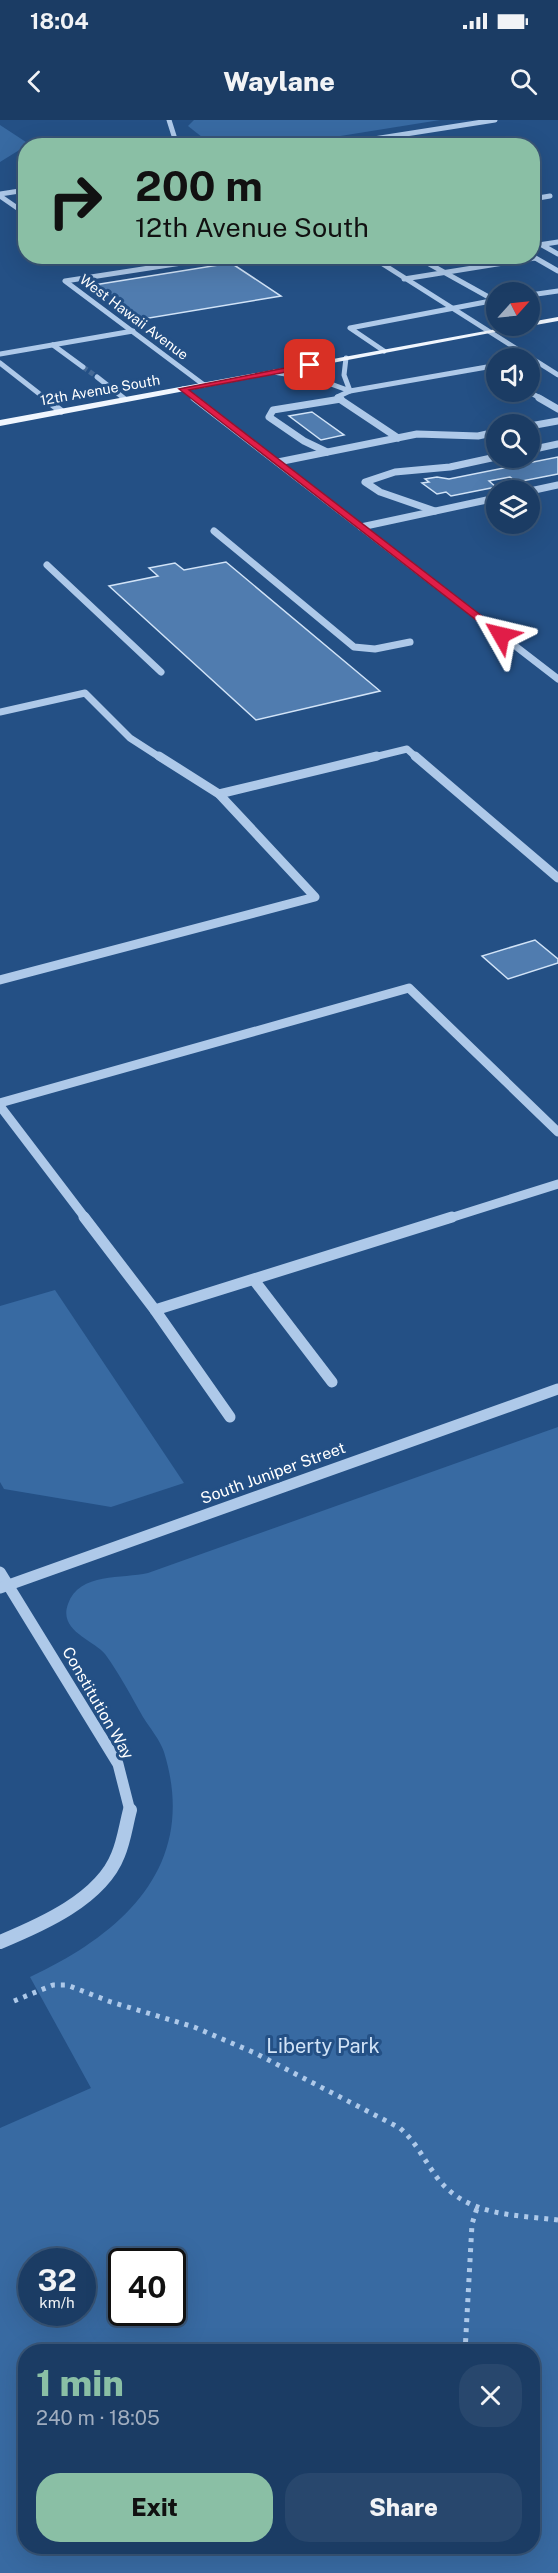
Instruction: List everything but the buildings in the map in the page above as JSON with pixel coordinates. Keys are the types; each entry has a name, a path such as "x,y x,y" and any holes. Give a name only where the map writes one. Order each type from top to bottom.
{"main road":[{"path":"540,322 558,319"},
{"name":"12th Avenue South","path":"0,423 486,332"}],"street":[{"path":"169,120 175,138"},
{"path":"380,138 495,120"},
{"path":"0,195 18,192"},
{"path":"0,195 18,208"},
{"path":"540,198 550,196"},
{"path":"542,245 558,242"},
{"path":"542,245 558,254"},
{"path":"540,260 558,271"},
{"name":"West Hawaii Avenue","path":"175,264 65,281 204,385"},
{"path":"382,264 486,331"},
{"path":"429,264 486,295"},
{"path":"404,279 495,264"},
{"path":"540,294 558,291"},
{"path":"384,351 350,328 486,302"},
{"path":"0,354 132,331"},
{"path":"494,336 558,375"},
{"path":"53,345 83,367"},
{"path":"346,358 344,375 350,391"},
{"path":"0,363 61,411"},
{"path":"399,438 337,397 350,391 486,367"},
{"path":"274,372 320,380 350,391"},
{"path":"97,377 125,399"},
{"path":"183,389 558,679"},
{"path":"540,398 558,409"},
{"path":"327,452 304,441 269,417 273,410 284,406 341,399"},
{"path":"540,424 558,421"},
{"path":"278,462 417,434 478,436 486,434"},
{"path":"540,448 558,444"},
{"path":"435,512 424,504 372,490 365,482 375,476 390,473 449,467 486,459"},
{"path":"540,489 558,485"},
{"path":"361,527 486,500"},
{"path":"214,531 354,647 375,650 410,642"},
{"path":"47,565 161,672"},
{"path":"0,712 85,693 130,738 219,794 315,897 0,980"},
{"path":"219,794 407,749 558,878"},
{"path":"230,1417 155,1310 0,1105 409,988 558,1132"},
{"path":"155,1310 558,1184"},
{"path":"254,1280 332,1382"},
{"name":"South Juniper Street","path":"4,1587 558,1389"},
{"name":"Constitution Way","path":"0,1572 4,1587 118,1764 130,1810 118,1857 88,1897 33,1928 0,1942"}],"path":[{"path":"14,2001 53,1985 67,1985 111,2002 194,2027 245,2049 400,2128 412,2138 451,2194 477,2208 558,2220"},
{"path":"465,2344 472,2224 477,2208"}],"green space":[{"path":"194,120 440,120 328,138 203,138 188,126"},
{"path":"0,125 20,138 18,138 18,151 0,162"},
{"path":"55,1290 184,1483 111,1507 4,1489 0,1482 0,1306"},
{"name":"Liberty Park","path":"558,1427 558,2573 0,2573 0,2128 91,2088 30,1977 96,1939 123,1916 145,1890 162,1861 171,1829 172,1792 164,1752 105,1654 72,1628 68,1621 66,1613 68,1604 74,1594 82,1586 92,1582 148,1573"}],"tunnel":[{"path":"83,367 97,377"}],"route":[{"path":"310,365 183,389 501,635"}]}
